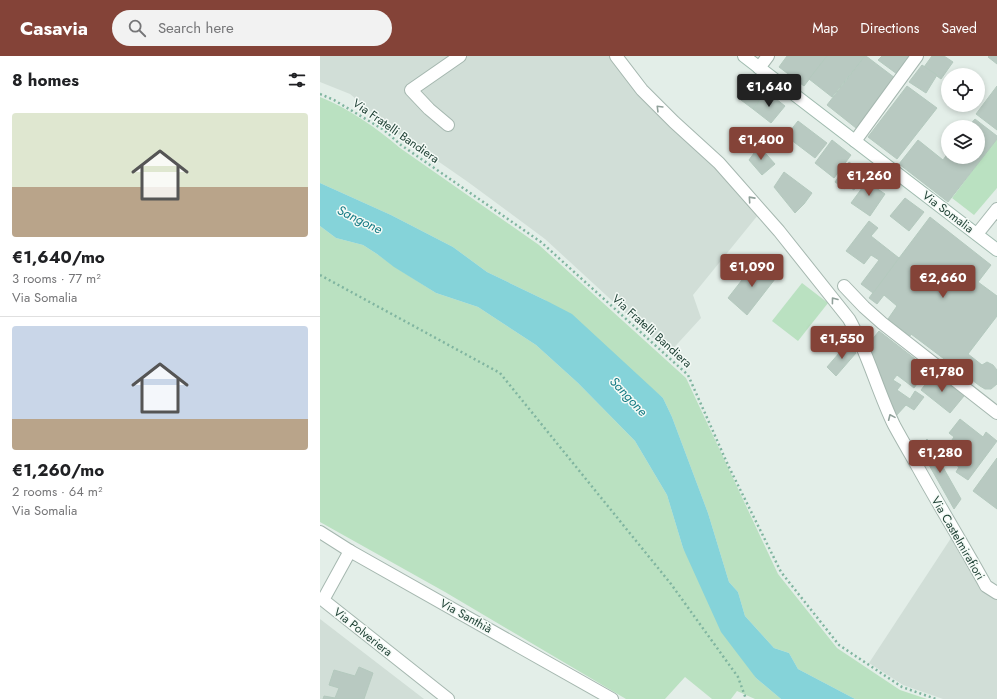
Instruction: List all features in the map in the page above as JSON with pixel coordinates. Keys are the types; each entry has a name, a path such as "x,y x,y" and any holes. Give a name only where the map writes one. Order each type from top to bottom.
{"street":[{"path":"448,125 430,110 412,90 460,56"},
{"name":"Via Somalia","path":"744,56 977,234 997,209"},
{"path":"759,68 768,56"},
{"path":"855,141 917,56"},
{"name":"Via Castelmirafiori","path":"618,59 642,90 674,122 719,163 779,231 849,319 857,333 894,425 986,586 997,593"},
{"path":"977,234 997,250"},
{"path":"844,286 882,323 997,413"},
{"name":"Via Santhià","path":"320,532 350,551 612,699"},
{"name":"Via Polveriera","path":"350,551 323,600 448,699"}],"path":[{"name":"Via Fratelli Bandiera","path":"320,94 334,100 384,130 401,145 541,242 688,375 728,465 781,572 839,645 902,687 936,699"},
{"path":"320,275 500,373 671,584 738,678 746,699"}],"shaded area":[{"path":"320,56 613,56 639,94 654,111 696,151 714,164 758,215 693,295 701,318 669,353 545,239 468,182 393,130 350,94 320,82"},
{"path":"953,535 997,598 997,699 943,699 903,685 869,663"},
{"path":"320,619 424,699 320,699"}],"green space":[{"path":"320,97 362,119 400,148 539,245 686,378 778,574 837,648 900,690 927,699 855,699 798,669 789,653 774,648 745,616 738,592 729,582 708,513 672,417 663,398 545,300 487,272 453,247 391,215 320,183"},
{"path":"997,138 997,188 974,215 952,198 978,164 985,164 985,154"},
{"path":"320,226 336,238 363,245 436,293 478,307 536,345 578,383 635,441 667,495 683,548 756,678 781,699 755,699 737,691 731,699 712,699 685,677 665,699 626,699 445,592 320,522"},
{"path":"802,283 828,303 798,341 772,321"}],"water":[{"name":"Sangone","path":"320,183 391,215 453,247 487,272 572,314 663,398 672,417 708,513 729,582 738,592 745,616 774,648 789,653 798,669 855,699 781,699 756,678 721,632 683,548 667,495 635,441 578,383 536,345 478,307 436,293 394,267 363,245 336,238 320,226"}],"building":[{"path":"787,56 827,56 804,86 779,67"},
{"path":"827,56 865,56 832,97 809,79"},
{"path":"865,56 895,78 856,128 827,105"},
{"path":"882,56 910,56 897,74 878,60"},
{"path":"932,56 944,56 953,62 949,68 941,68 941,79 924,67"},
{"path":"997,56 997,64 988,57"},
{"path":"922,65 937,75 926,93 909,82"},
{"path":"752,78 767,90 753,109 737,97"},
{"path":"907,86 937,108 897,159 868,137"},
{"path":"997,86 997,130 976,114 978,112 985,112 985,102"},
{"path":"767,92 785,106 771,123 753,109"},
{"path":"798,121 827,143 815,158 786,136"},
{"path":"985,127 997,136 997,139 985,154"},
{"path":"832,140 851,155 834,178 815,163"},
{"path":"918,140 941,158 941,164 978,164 948,202 899,164"},
{"path":"759,146 775,164 762,175 749,160"},
{"path":"849,162 866,174 854,190 848,186 845,189 835,182"},
{"path":"784,172 812,193 795,213 774,187"},
{"path":"871,176 880,182 876,188 885,194 870,216 851,203"},
{"path":"905,198 924,212 909,231 890,216"},
{"path":"930,217 991,265 978,282 997,296 997,316 968,354 982,365 987,362 993,365 997,370 997,384 991,389 985,389 980,386 911,334 910,336 888,319 897,306 884,295 877,304 869,298"},
{"path":"869,221 878,228 871,236 899,258 873,293 861,284 879,260 871,255 864,264 846,251"},
{"path":"756,262 775,279 747,315 728,298"},
{"path":"879,331 928,369 914,388 897,375 893,380 901,385 897,390 910,399 915,391 924,397 914,410 906,405 895,417 867,346"},
{"path":"847,344 856,353 836,376 827,367"},
{"path":"934,373 964,396 950,413 921,390"},
{"path":"960,419 983,437 986,432 997,441 968,480 956,472 959,467 950,461 955,454 947,447 954,437 949,433"},
{"path":"927,439 961,499 954,509 920,449"},
{"path":"997,458 997,509 973,491"},
{"path":"359,667 373,673 364,699 323,699 324,696 335,698 339,688 329,685 334,670 355,676"}]}
